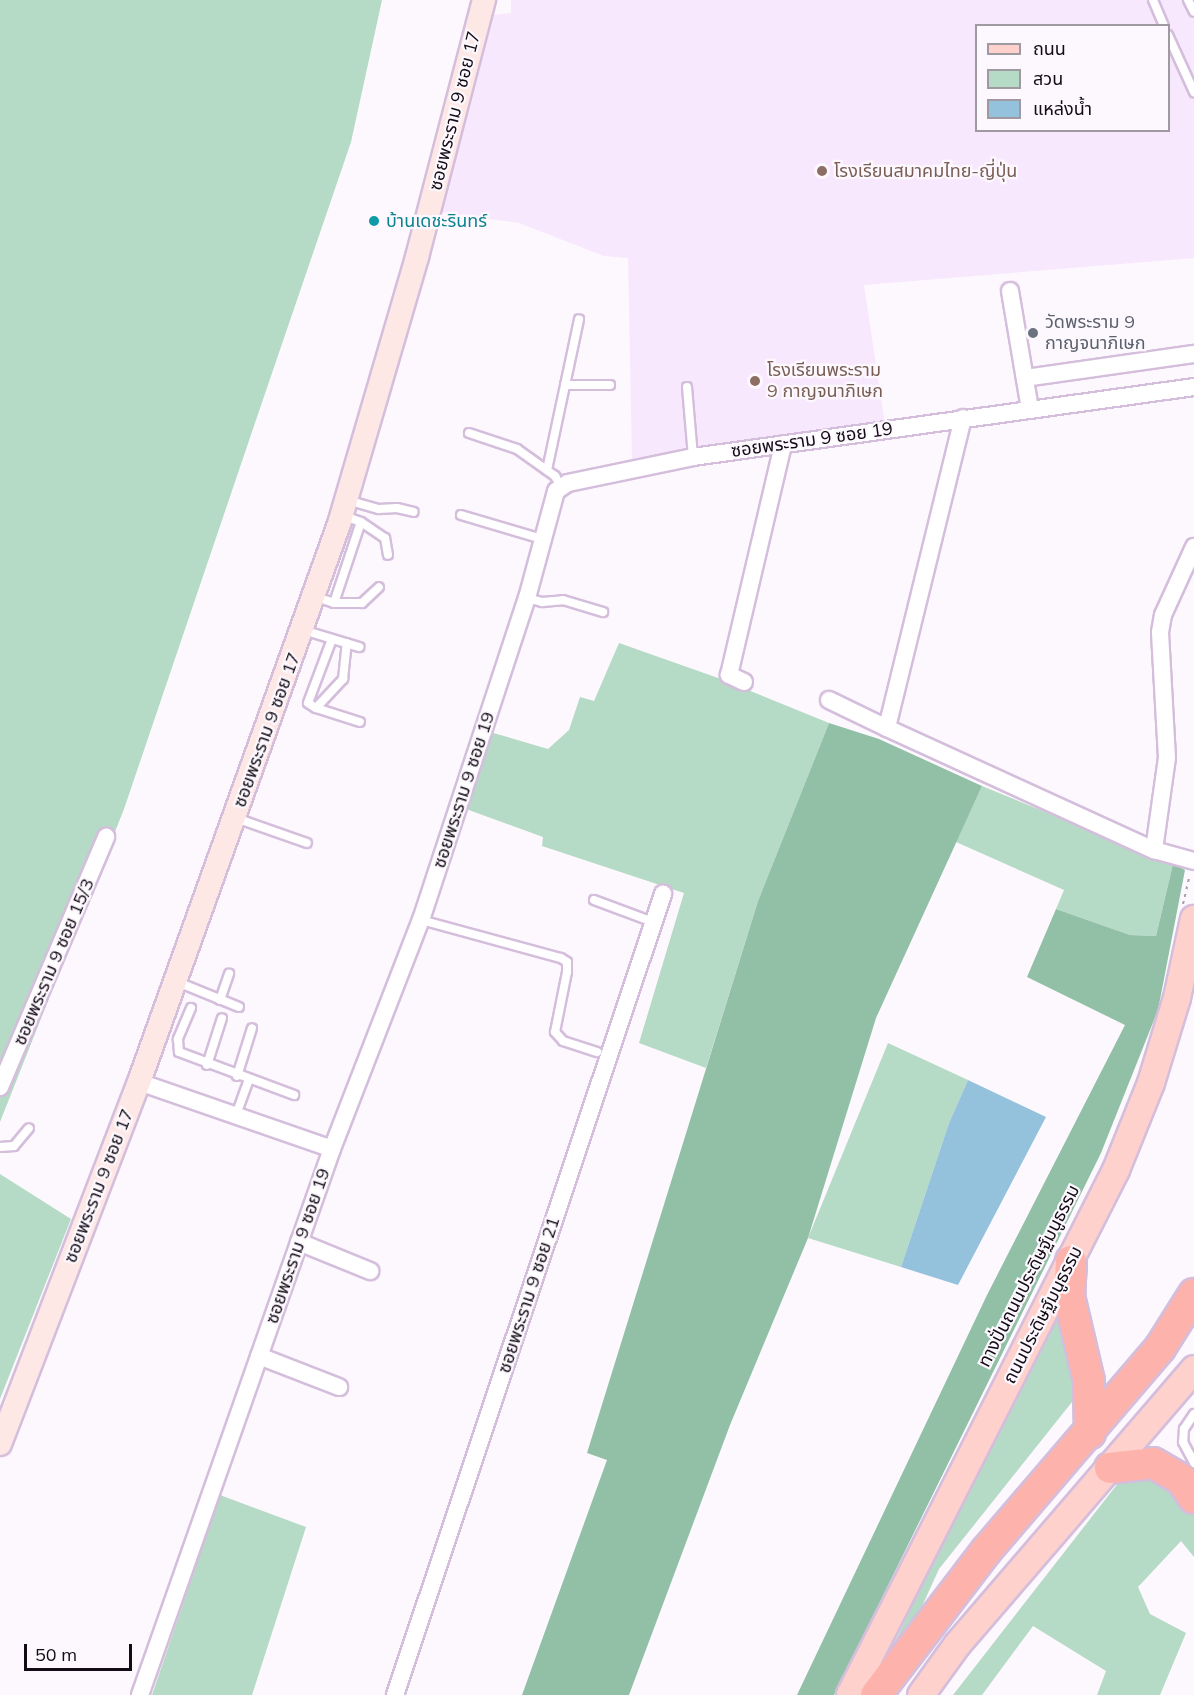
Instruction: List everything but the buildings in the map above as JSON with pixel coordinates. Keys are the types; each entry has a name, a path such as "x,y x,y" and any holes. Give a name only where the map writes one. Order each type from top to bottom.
{"highway":[{"path":"1071,1261 1070,1296 1089,1381 1090,1433"},
{"path":"876,1695 986,1551 1090,1433 1160,1348 1194,1294"},
{"path":"1110,1467 1154,1463 1180,1479 1194,1498"}],"main road":[{"name":"ถนนประดิษฐ์มนูธรรม","path":"850,1695 1116,1170 1151,1083 1177,998 1188,913"},
{"path":"921,1695 957,1645 1194,1369"}],"street":[{"name":"ซอยพระราม 9 ซอย 17","path":"0,1444 139,1082 303,629 324,600 350,512 484,0"},
{"path":"1010,291 1030,409"},
{"path":"1025,378 1194,354"},
{"name":"ซอยพระราม 9 ซอย 19","path":"140,1695 332,1149 421,920 527,598 554,494 560,485 693,457 1194,387"},
{"path":"887,728 963,418"},
{"path":"744,682 729,675 783,444"},
{"path":"1154,850 1167,758 1160,632 1163,615 1194,547"},
{"path":"828,700 1154,850 1193,861"},
{"name":"ซอยพระราม 9 ซอย 15/3","path":"0,1088 106,837"},
{"name":"ซอยพระราม 9 ซอย 21","path":"395,1695 663,894"},
{"path":"139,1082 332,1149"},
{"path":"299,1242 370,1271"},
{"path":"259,1356 339,1387"}],"lane":[{"path":"1153,0 1163,24"},
{"path":"1188,0 1194,12"},
{"path":"1170,39 1194,92"},
{"path":"547,470 579,319"},
{"path":"565,385 610,385"},
{"path":"687,387 693,457"},
{"path":"469,434 517,449 547,470 560,485"},
{"path":"350,512 379,509 414,512"},
{"path":"350,512 385,538 388,555"},
{"path":"461,515 542,539"},
{"path":"324,600 362,603 379,587"},
{"path":"527,598 542,602 563,600 603,612"},
{"path":"303,629 359,647"},
{"path":"332,639 308,703 316,708 360,722"},
{"path":"316,708 343,679 347,643"},
{"path":"236,818 307,843"},
{"path":"594,900 653,921"},
{"path":"421,920 561,958 567,962 555,1032 563,1041 597,1052"},
{"path":"220,1000 230,974"},
{"path":"175,981 239,1007"},
{"path":"191,1008 177,1049 207,1065 294,1095"},
{"path":"207,1065 222,1018"},
{"path":"237,1076 252,1028"},
{"path":"236,1116 249,1080"},
{"path":"0,1147 14,1146 29,1128"},
{"path":"1194,1414 1184,1429 1184,1442 1194,1463"}],"path":[{"path":"1188,913 1193,861"}],"shaded area":[{"name":"โรงเรียนสมาคมไทย-ญี่ปุ่น","path":"511,0 1194,0 1194,258 864,285 885,424 632,462 628,258 604,256 519,223 440,212 492,15 511,13"}],"green space":[{"path":"0,0 382,0 351,142 124,809 0,1122"},
{"path":"619,643 721,679 829,723 758,901 706,1068 639,1043 684,893 542,846 543,837 466,809 490,732 548,749 569,730 580,697 594,701"},
{"path":"829,723 879,739 982,786 876,1018 808,1238 730,1425 629,1695 522,1695 607,1460 587,1453 758,901"},
{"path":"982,786 1173,864 1156,936 1130,935 1056,909 1064,890 956,842"},
{"path":"1173,864 1185,870 1158,1010 1101,1153 834,1695 797,1695 987,1295 1125,1025 1027,977 1056,909 1130,935 1156,936"},
{"path":"888,1043 968,1080 949,1123 901,1267 808,1238"},
{"path":"0,1174 71,1219 0,1399"},
{"path":"1058,1305 1081,1379 1072,1402 939,1569 919,1613 887,1658"},
{"path":"1160,1475 1194,1511 1194,1557 1181,1541 1138,1587 1150,1614 1186,1633 1160,1695 1097,1695 1106,1671 1033,1626 982,1695 953,1695 1122,1478"},
{"path":"220,1495 306,1527 252,1695 152,1695"}],"water":[{"path":"968,1080 1046,1117 958,1285 901,1267 949,1123"}],"place":[{"name":"โรงเรียนสมาคมไทย-ญี่ปุ่น","path":"822,171"},
{"name":"บ้านเดชะรินทร์","path":"374,221"},
{"name":"วัดพระราม 9 กาญจนาภิเษก","path":"1033,333"},
{"name":"โรงเรียนพระราม 9 กาญจนาภิเษก","path":"755,381"}]}
